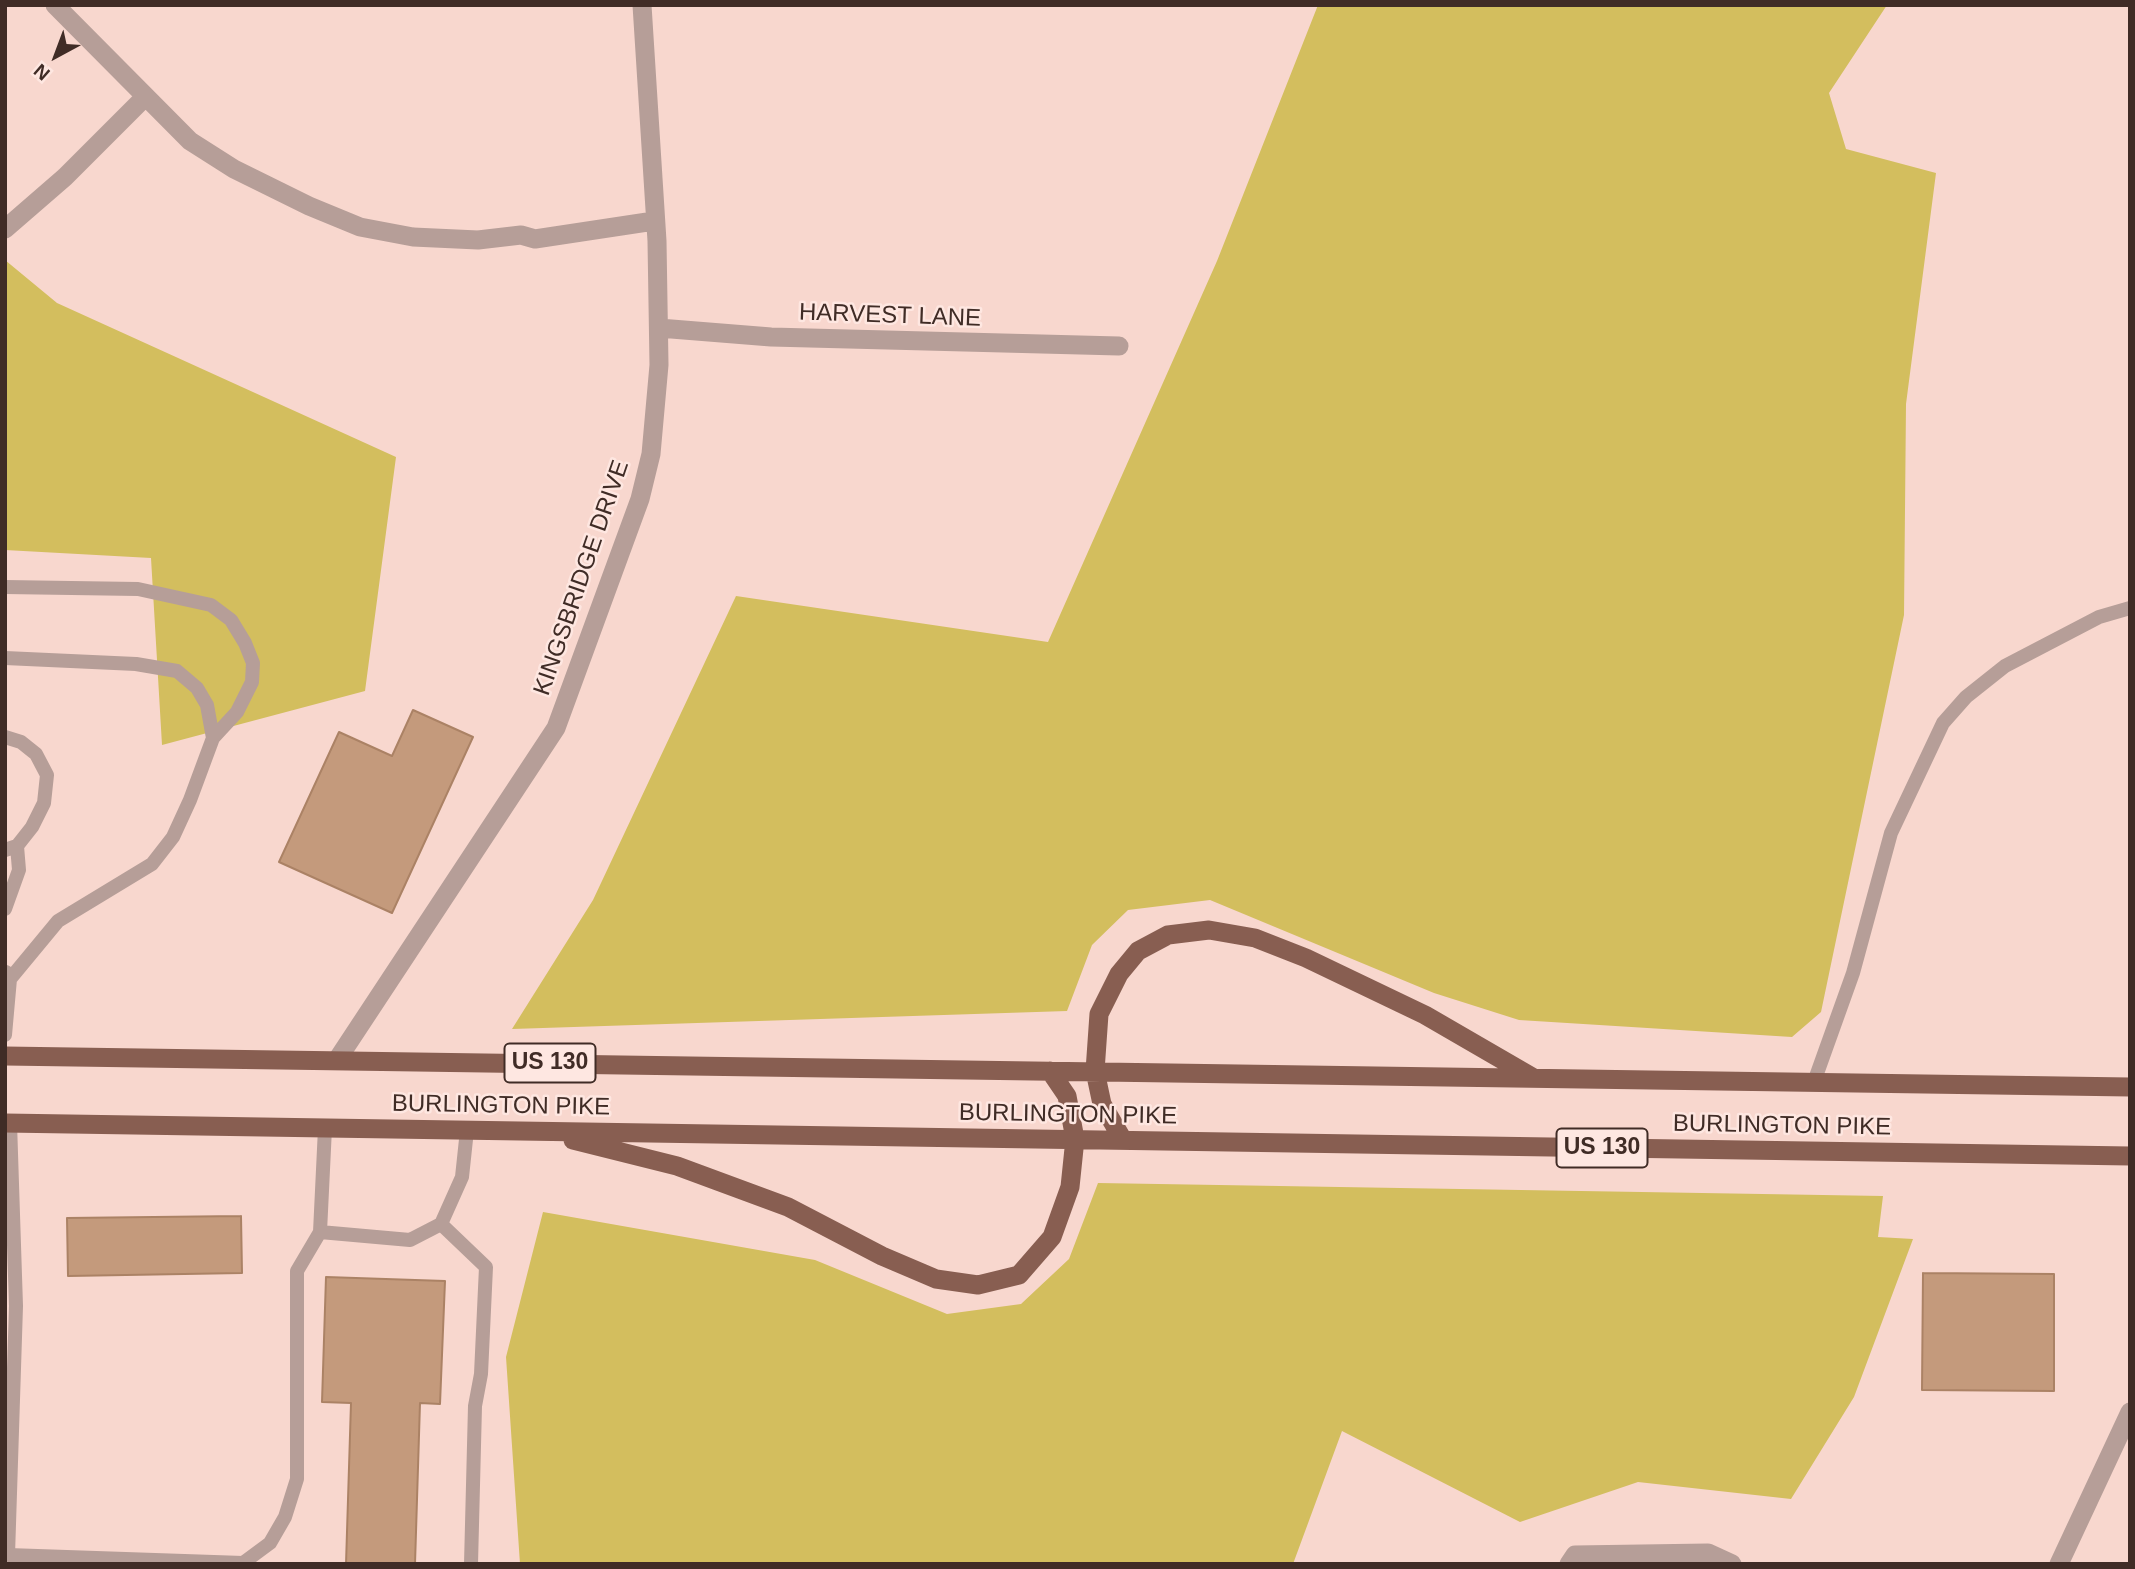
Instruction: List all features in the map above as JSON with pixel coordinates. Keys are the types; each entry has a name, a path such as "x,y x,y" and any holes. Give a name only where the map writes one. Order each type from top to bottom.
{"highway":[{"path":"1123,1140 1102,1104 1095,1072 1099,1014 1119,974 1138,951 1168,935 1209,930 1255,938 1306,958 1425,1015 1533,1078"},
{"name":"BURLINGTON PIKE","path":"5,1056 2130,1087"},
{"path":"541,1132 677,1166 788,1207 881,1256 936,1279 978,1284 1019,1275 1052,1237 1070,1187 1075,1139 1067,1096 1050,1071"},
{"name":"BURLINGTON PIKE","path":"8,1123 2130,1156"}],"street":[{"path":"55,5 190,141 234,169 309,206 360,227 413,237 478,240 522,234 535,239 654,221"},
{"name":"KINGSBRIDGE DRIVE","path":"337,1060 556,728 640,499 657,410 659,328 642,5"},
{"path":"5,229 65,177 145,97"},
{"name":"HARVEST LANE","path":"659,328 771,337 1119,346"},
{"path":"2059,1564 2130,1412"},
{"path":"1569,1564 1575,1555 1708,1553 1732,1564"}],"lane":[{"path":"5,587 138,589 211,605 231,620 253,663 252,682 237,712 213,738 173,837 152,864 58,921 8,975 5,1035"},
{"path":"1814,1082 1853,974 1891,833 1943,723 1966,697 2005,666 2099,617 2130,608"},
{"path":"5,658 136,664 177,671 197,688 208,705 213,738"},
{"path":"5,737 21,742 36,754 47,775 44,803 11,848 19,870 5,909"},
{"path":"8,1123 16,1306 8,1555 243,1563 270,1543 285,1517 297,1479 297,1271 320,1232 325,1128"},
{"path":"320,1232 410,1240 441,1224 462,1177 467,1130"},
{"path":"441,1224 486,1268 481,1374 475,1406 471,1564"}],"shaded area":[{"path":"1318,5 1887,5 1829,93 1846,149 1936,173 1906,404 1904,615 1821,1012 1792,1037 1519,1020 1434,993 1210,900 1128,910 1092,945 1067,1011 512,1029 593,900 736,596 1048,642 1217,261"},
{"path":"5,260 57,303 396,457 365,691 162,745 151,558 5,550"},
{"path":"1098,1183 1883,1196 1878,1237 1913,1239 1854,1397 1791,1499 1638,1482 1520,1522 1342,1431 1293,1564 520,1564 506,1357 543,1212 815,1260 947,1314 1021,1304 1069,1259"}],"building":[{"path":"413,710 473,737 392,913 279,862 339,732 392,756"},
{"path":"241,1216 242,1273 68,1276 67,1218"},
{"path":"1923,1273 2054,1274 2054,1391 1922,1390"},
{"path":"326,1277 445,1281 440,1404 420,1403 415,1564 346,1564 351,1403 322,1402"}]}
